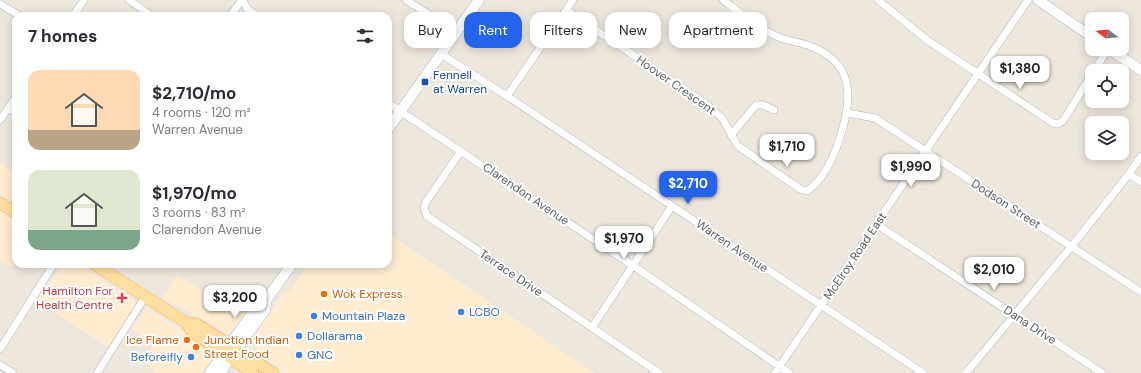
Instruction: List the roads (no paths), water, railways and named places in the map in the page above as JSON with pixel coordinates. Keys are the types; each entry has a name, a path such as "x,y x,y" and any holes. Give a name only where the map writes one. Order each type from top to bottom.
{"main road":[{"path":"392,123 479,0"},
{"path":"1038,0 1085,32"},
{"path":"1119,56 1141,70"},
{"path":"0,203 12,210"},
{"path":"100,268 187,322 191,331 273,373"},
{"path":"210,373 231,351 265,310 267,299 289,268"},
{"path":"220,373 231,351"},
{"path":"231,351 254,373"}],"street":[{"path":"76,12 84,0"},
{"path":"129,0 146,12"},
{"path":"233,12 243,0 247,9 252,12"},
{"path":"406,0 457,32"},
{"path":"507,96 573,0"},
{"name":"Hoover Crescent","path":"566,10 705,103 722,118 738,146 800,189 807,190 814,186 837,149 847,113 849,91 844,73 836,61 823,51 775,36 723,0"},
{"path":"878,0 927,40 1053,123 1058,124 1063,121 1085,85"},
{"name":"McElroy Road East","path":"778,370 924,151 1028,0"},
{"path":"0,4 13,12"},
{"name":"Warren Avenue","path":"441,54 507,96 923,373"},
{"path":"0,120 12,102"},
{"name":"Clarendon Avenue","path":"392,105 632,265 778,370 789,373"},
{"path":"731,135 756,105 763,105 774,110"},
{"path":"8,108 12,110"},
{"name":"Dodson Street","path":"847,113 875,118 1141,292"},
{"name":"Terrace Drive","path":"461,151 426,202 424,208 427,216 592,326 659,373"},
{"path":"966,373 1071,247 1129,174 1141,156"},
{"path":"1129,174 1141,182"},
{"path":"592,326 672,206"},
{"name":"Dana Drive","path":"876,224 1102,373"},
{"path":"0,350 51,268"},
{"path":"97,373 145,297"},
{"path":"0,365 12,373"}],"place":[{"name":"Fennell at Warren","path":"425,82"},
{"name":"Wok Express","path":"324,294"},
{"name":"Hamilton For Health Centre","path":"122,298"},
{"name":"LCBO","path":"461,312"},
{"name":"Mountain Plaza","path":"314,316"},
{"name":"Dollarama","path":"299,336"},
{"name":"Ice Flame","path":"187,340"},
{"name":"Junction Indian Street Food","path":"196,347"},
{"name":"GNC","path":"299,355"},
{"name":"Beforeifly","path":"191,357"}]}
